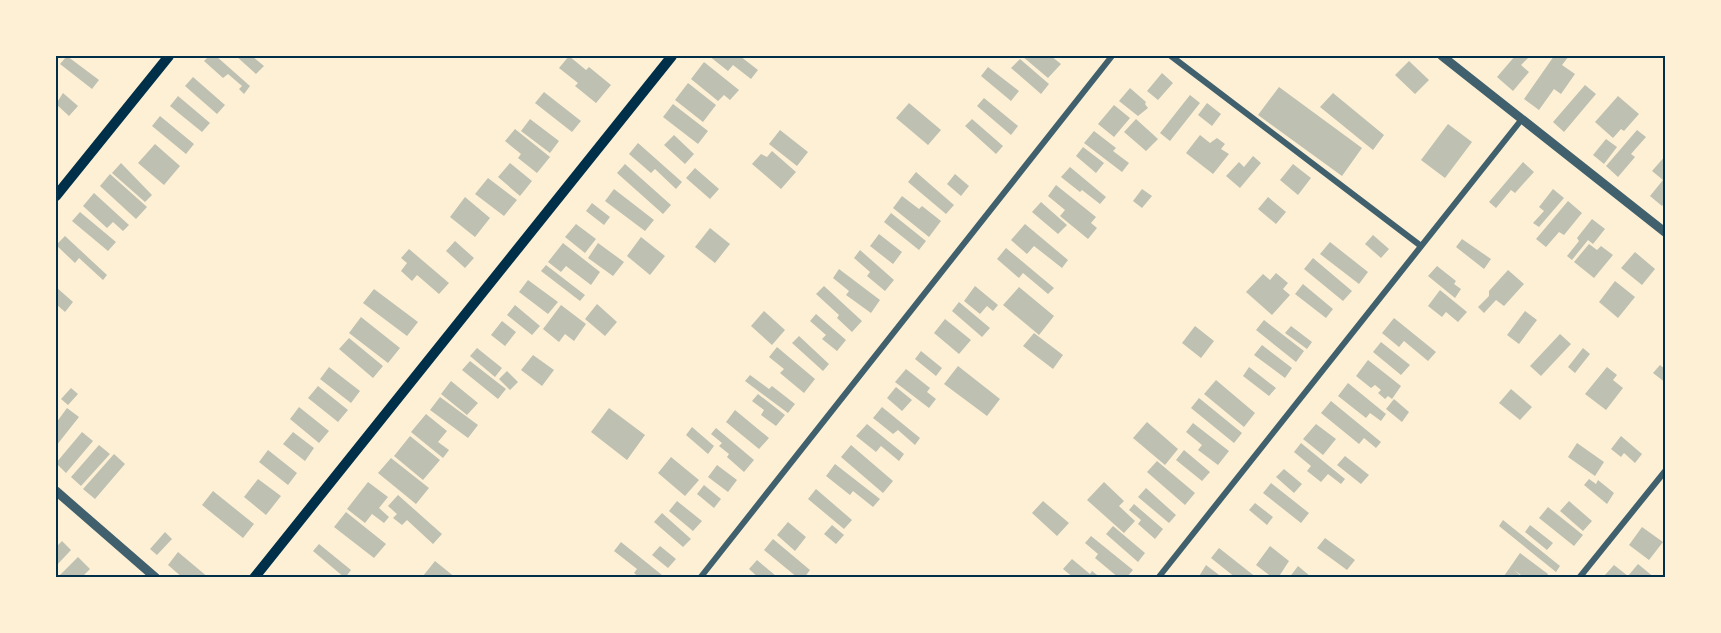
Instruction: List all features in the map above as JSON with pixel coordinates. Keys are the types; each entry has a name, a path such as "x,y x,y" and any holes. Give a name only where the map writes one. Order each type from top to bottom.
{"main road":[{"path":"56,196 169,56"},
{"path":"254,578 672,56"}],"street":[{"path":"700,578 1112,56"},
{"path":"1171,56 1421,246"},
{"path":"1442,56 1665,233"},
{"path":"1158,578 1522,119"},
{"path":"1579,578 1665,470"},
{"path":"56,491 156,578"}],"building":[{"path":"67,56 99,80 92,89 60,64"},
{"path":"209,56 216,56 250,86 244,94 239,89 242,86 228,74 223,78 204,61"},
{"path":"236,56 252,56 264,66 256,74"},
{"path":"569,56 586,70 589,67 611,85 596,103 575,86 578,83 559,68"},
{"path":"709,56 740,56 758,70 751,79 733,65 728,71"},
{"path":"1022,56 1051,56 1061,64 1048,78"},
{"path":"1515,56 1530,56 1521,65 1529,72 1513,91 1497,77"},
{"path":"1554,56 1569,56 1562,65 1575,74 1561,94 1554,89 1539,110 1524,99"},
{"path":"1020,59 1049,84 1041,94 1011,68"},
{"path":"1409,61 1429,80 1415,94 1395,75"},
{"path":"704,62 739,90 730,100 724,95 718,101 691,79"},
{"path":"988,67 1019,91 1011,101 981,76"},
{"path":"1162,73 1173,83 1158,100 1147,91"},
{"path":"193,77 225,105 217,114 185,86"},
{"path":"688,83 716,105 703,122 675,100"},
{"path":"1585,85 1596,94 1564,132 1553,122"},
{"path":"1279,87 1362,148 1342,176 1258,115"},
{"path":"1130,88 1146,102 1148,108 1138,116 1119,101"},
{"path":"544,92 581,121 572,132 535,103"},
{"path":"63,93 78,106 69,116 56,104"},
{"path":"1333,93 1384,135 1373,150 1320,107"},
{"path":"1190,95 1200,103 1170,141 1160,133"},
{"path":"178,96 210,123 202,132 170,106"},
{"path":"1618,96 1639,114 1624,131 1621,129 1613,138 1595,122"},
{"path":"984,98 1018,126 1011,135 977,106"},
{"path":"909,103 941,130 928,145 896,118"},
{"path":"1207,103 1221,114 1212,126 1198,115"},
{"path":"673,104 708,131 698,144 663,117"},
{"path":"1114,105 1130,118 1114,137 1098,124"},
{"path":"160,116 194,144 186,154 152,126"},
{"path":"530,119 559,141 550,153 521,131"},
{"path":"972,119 1003,146 996,154 965,126"},
{"path":"1136,119 1158,139 1146,151 1124,132"},
{"path":"1448,124 1472,142 1445,178 1421,160"},
{"path":"515,129 550,157 537,173 518,158 521,154 505,141"},
{"path":"780,130 808,152 797,166 769,144"},
{"path":"1637,130 1646,137 1631,154 1635,157 1618,177 1606,166"},
{"path":"1094,131 1116,148 1113,151 1129,163 1122,172 1084,143"},
{"path":"674,135 694,154 685,164 664,145"},
{"path":"1200,135 1210,143 1217,138 1225,144 1221,149 1229,154 1213,174 1186,153"},
{"path":"1606,139 1617,147 1604,164 1593,155"},
{"path":"638,143 682,182 676,189 655,169 651,173 629,154"},
{"path":"155,144 180,166 164,185 138,163"},
{"path":"1083,147 1104,163 1096,173 1076,156"},
{"path":"772,151 796,172 781,189 752,164 761,154 767,157"},
{"path":"1666,155 1666,201 1662,206 1650,196 1663,180 1652,171"},
{"path":"1253,156 1261,163 1240,188 1226,176 1239,162 1244,167"},
{"path":"1523,162 1534,172 1515,193 1511,190 1496,208 1489,202"},
{"path":"121,163 152,195 145,202 112,173"},
{"path":"510,163 532,181 520,196 498,177"},
{"path":"625,164 671,205 663,214 617,173"},
{"path":"1293,164 1311,178 1298,195 1280,180"},
{"path":"1070,167 1106,197 1100,204 1061,177"},
{"path":"695,168 719,189 710,199 686,178"},
{"path":"916,172 954,205 946,214 908,182"},
{"path":"110,174 147,207 136,219 100,186"},
{"path":"955,174 969,186 961,196 947,184"},
{"path":"488,178 517,200 504,216 475,194"},
{"path":"1056,185 1096,217 1091,223 1097,228 1088,239 1060,216 1065,210 1048,196"},
{"path":"614,189 654,220 645,231 605,201"},
{"path":"1142,189 1152,196 1142,208 1133,201"},
{"path":"1553,189 1564,198 1539,227 1533,223 1544,211 1539,207"},
{"path":"94,193 129,225 123,231 113,222 107,228 83,206"},
{"path":"902,196 919,209 922,206 941,221 929,237 893,208"},
{"path":"465,197 490,218 475,237 450,217"},
{"path":"1268,197 1286,212 1276,224 1258,209"},
{"path":"1568,201 1582,213 1564,235 1559,232 1546,247 1536,239"},
{"path":"1041,202 1067,225 1058,234 1032,212"},
{"path":"592,203 610,217 604,225 586,211"},
{"path":"80,212 116,242 108,251 72,221"},
{"path":"891,213 926,241 919,250 884,222"},
{"path":"1592,219 1605,229 1593,244 1588,240 1572,260 1567,256"},
{"path":"576,224 596,239 585,253 565,237"},
{"path":"1025,224 1068,260 1062,268 1034,246 1027,254 1011,240"},
{"path":"710,228 730,244 715,263 695,247"},
{"path":"879,234 902,252 893,264 870,246"},
{"path":"1373,235 1389,249 1381,258 1365,244"},
{"path":"65,236 107,275 103,280 79,258 75,263 56,245"},
{"path":"641,237 665,256 650,275 627,256"},
{"path":"1462,239 1491,259 1484,269 1456,247"},
{"path":"455,241 474,258 465,268 446,251"},
{"path":"1330,242 1368,272 1359,284 1320,254"},
{"path":"563,243 600,272 591,285 566,266 561,272 548,262"},
{"path":"598,243 624,262 613,276 588,258"},
{"path":"1589,244 1597,250 1601,246 1613,255 1594,278 1574,262"},
{"path":"1006,248 1054,288 1048,294 1023,273 1019,278 997,259"},
{"path":"409,249 449,283 439,294 417,275 412,281 401,271 407,263 401,258"},
{"path":"860,250 894,280 885,291 867,276 870,272 854,258"},
{"path":"1635,252 1655,269 1642,285 1621,268"},
{"path":"1313,258 1352,291 1343,301 1304,269"},
{"path":"546,265 585,295 580,301 541,271"},
{"path":"1437,266 1456,281 1454,284 1461,289 1455,298 1428,276"},
{"path":"839,269 880,300 871,313 846,295 849,291 833,278"},
{"path":"1508,270 1524,284 1504,306 1496,300 1484,313 1478,307"},
{"path":"1276,273 1288,283 1283,289 1290,295 1272,315 1246,292 1263,274 1270,280"},
{"path":"528,280 558,302 548,314 519,292"},
{"path":"1615,281 1635,297 1618,318 1599,302"},
{"path":"1303,284 1333,309 1326,318 1295,294"},
{"path":"824,286 862,321 852,332 837,318 839,315 816,294"},
{"path":"975,286 998,305 993,311 987,306 980,314 964,301"},
{"path":"56,287 73,302 65,312 56,304"},
{"path":"1019,287 1054,316 1039,335 1003,305"},
{"path":"374,289 418,322 407,336 363,303"},
{"path":"1440,290 1467,312 1458,322 1446,312 1442,317 1428,306"},
{"path":"959,302 990,328 982,337 952,311"},
{"path":"597,304 617,322 605,336 585,319"},
{"path":"515,305 540,326 532,335 507,315"},
{"path":"561,305 586,324 574,341 565,334 559,342 543,329"},
{"path":"764,311 785,330 772,345 751,326"},
{"path":"1525,311 1537,320 1519,344 1507,335"},
{"path":"816,314 846,340 837,351 822,339 826,335 810,321"},
{"path":"361,317 400,348 388,363 349,333"},
{"path":"1394,318 1436,352 1428,361 1404,341 1399,347 1382,333"},
{"path":"945,319 971,340 959,354 934,333"},
{"path":"1264,320 1304,351 1296,362 1256,330"},
{"path":"502,321 516,332 505,346 491,335"},
{"path":"1195,326 1214,341 1201,358 1182,343"},
{"path":"1291,326 1312,342 1307,349 1285,333"},
{"path":"1034,333 1063,355 1053,369 1023,346"},
{"path":"1560,334 1571,344 1541,376 1530,366"},
{"path":"799,336 829,364 823,371 792,343"},
{"path":"349,338 383,366 373,378 339,349"},
{"path":"1381,342 1410,365 1401,375 1373,352"},
{"path":"1262,345 1292,368 1285,378 1254,355"},
{"path":"777,347 815,379 804,393 780,373 784,369 769,357"},
{"path":"477,348 502,368 495,377 470,356"},
{"path":"1583,348 1590,354 1575,373 1568,367"},
{"path":"921,351 942,368 936,376 915,359"},
{"path":"533,355 554,370 542,386 521,370"},
{"path":"1368,360 1401,386 1392,399 1388,396 1385,399 1378,393 1381,390 1375,385 1371,388 1356,376"},
{"path":"470,361 506,389 498,399 462,370"},
{"path":"1660,365 1666,370 1666,383 1653,373"},
{"path":"958,366 1000,399 987,416 944,384"},
{"path":"329,367 360,391 351,403 320,379"},
{"path":"1249,367 1276,388 1269,396 1243,376"},
{"path":"1607,367 1617,375 1613,380 1623,388 1606,410 1585,394"},
{"path":"906,369 930,388 927,392 936,399 929,408 895,382"},
{"path":"507,371 518,382 510,390 499,379"},
{"path":"750,375 769,389 772,386 795,404 788,413 745,381"},
{"path":"1216,380 1255,413 1244,427 1204,394"},
{"path":"451,381 478,403 467,415 441,394"},
{"path":"1348,383 1386,414 1381,421 1370,413 1366,418 1338,396"},
{"path":"318,386 348,410 338,422 308,398"},
{"path":"896,387 912,400 902,411 887,398"},
{"path":"71,388 78,394 68,405 61,399"},
{"path":"1511,389 1532,407 1520,420 1499,403"},
{"path":"758,394 785,415 776,426 761,415 764,410 752,401"},
{"path":"440,397 478,425 468,438 430,410"},
{"path":"1199,398 1242,433 1234,443 1191,408"},
{"path":"1394,399 1409,412 1402,422 1386,409"},
{"path":"1331,401 1381,442 1376,448 1364,438 1359,444 1321,413"},
{"path":"299,407 329,431 319,443 290,419"},
{"path":"882,407 920,438 915,445 898,430 893,434 873,418"},
{"path":"67,408 79,417 56,446 56,423"},
{"path":"609,408 645,435 627,460 591,432"},
{"path":"735,410 769,438 759,449 726,422"},
{"path":"426,414 447,431 438,442 449,450 443,458 411,432"},
{"path":"1147,422 1178,449 1165,465 1133,438"},
{"path":"1193,423 1229,451 1218,465 1198,450 1202,445 1186,432"},
{"path":"867,424 904,454 899,461 881,446 876,452 856,436"},
{"path":"1316,424 1336,439 1323,455 1303,439"},
{"path":"692,427 714,446 708,454 686,435"},
{"path":"716,428 754,460 744,472 727,457 729,454 719,446 722,443 711,434"},
{"path":"82,432 93,441 66,473 56,463"},
{"path":"293,432 314,448 305,461 283,444"},
{"path":"410,436 440,460 423,480 394,456"},
{"path":"1621,436 1642,454 1635,463 1624,453 1621,457 1611,449"},
{"path":"1301,443 1345,479 1341,484 1328,474 1321,482 1307,471 1311,466 1294,452"},
{"path":"1577,443 1604,462 1595,476 1568,457"},
{"path":"99,445 110,454 81,486 71,477"},
{"path":"851,445 893,481 883,493 841,457"},
{"path":"268,450 297,473 288,485 259,462"},
{"path":"1184,450 1210,472 1202,481 1176,460"},
{"path":"114,454 125,464 95,499 83,489"},
{"path":"1345,456 1369,475 1361,484 1337,465"},
{"path":"671,457 699,480 685,496 658,473"},
{"path":"391,458 429,488 416,504 378,473"},
{"path":"1157,461 1195,493 1185,505 1147,472"},
{"path":"835,464 880,499 873,507 853,491 850,495 826,476"},
{"path":"717,465 737,480 728,492 708,477"},
{"path":"1284,469 1302,484 1294,493 1276,477"},
{"path":"258,479 281,496 266,515 244,497"},
{"path":"1589,479 1596,484 1598,480 1614,493 1607,504 1584,485"},
{"path":"368,482 388,497 379,508 389,517 384,523 372,514 365,523 347,509"},
{"path":"1104,482 1124,501 1119,506 1135,521 1124,533 1087,500"},
{"path":"1271,483 1309,513 1301,523 1263,493"},
{"path":"704,485 721,499 714,508 697,494"},
{"path":"1146,488 1176,515 1169,523 1138,497"},
{"path":"816,489 852,520 844,529 808,499"},
{"path":"213,491 254,524 243,538 202,505"},
{"path":"398,495 442,534 433,544 407,520 402,525 393,518 397,514 388,506"},
{"path":"677,501 702,521 693,531 669,511"},
{"path":"1043,501 1069,523 1057,536 1032,513"},
{"path":"1569,501 1592,521 1583,531 1560,511"},
{"path":"1255,503 1273,517 1267,525 1249,510"},
{"path":"1134,504 1163,529 1155,539 1138,524 1141,520 1129,510"},
{"path":"1548,507 1583,535 1574,546 1539,518"},
{"path":"346,512 386,544 374,558 334,527"},
{"path":"662,513 691,539 683,547 654,522"},
{"path":"1503,520 1560,566 1556,572 1499,526"},
{"path":"788,522 806,537 795,551 777,535"},
{"path":"832,525 844,535 836,544 824,534"},
{"path":"1530,525 1553,543 1547,550 1525,532"},
{"path":"1113,526 1145,553 1138,562 1106,534"},
{"path":"1642,527 1663,542 1649,560 1629,545"},
{"path":"165,532 172,539 157,555 150,549"},
{"path":"1091,536 1133,570 1126,578 1119,578 1095,558 1098,554 1085,543"},
{"path":"1325,538 1355,560 1347,570 1317,548"},
{"path":"773,539 810,570 804,578 798,578 764,550"},
{"path":"62,541 71,550 56,566 56,547"},
{"path":"621,542 662,575 659,578 640,578 634,573 637,569 614,551"},
{"path":"319,544 351,570 345,578 313,551"},
{"path":"660,546 676,559 668,568 652,555"},
{"path":"1270,546 1289,561 1278,578 1273,578 1256,565"},
{"path":"1219,548 1257,578 1236,578 1211,558"},
{"path":"178,552 209,578 183,578 168,565"},
{"path":"1520,553 1548,574 1546,578 1525,578 1514,570 1523,578 1506,578 1504,576"},
{"path":"78,557 90,569 81,578 57,578"},
{"path":"1072,559 1090,574 1092,571 1101,578 1074,578 1063,569"},
{"path":"757,560 776,576 759,578 749,569"},
{"path":"435,561 456,578 426,578 423,576"},
{"path":"1638,564 1655,578 1607,578 1604,576 1614,565 1628,576"},
{"path":"1206,565 1223,578 1198,578"},
{"path":"1298,566 1310,576 1309,578 1289,578"}]}
